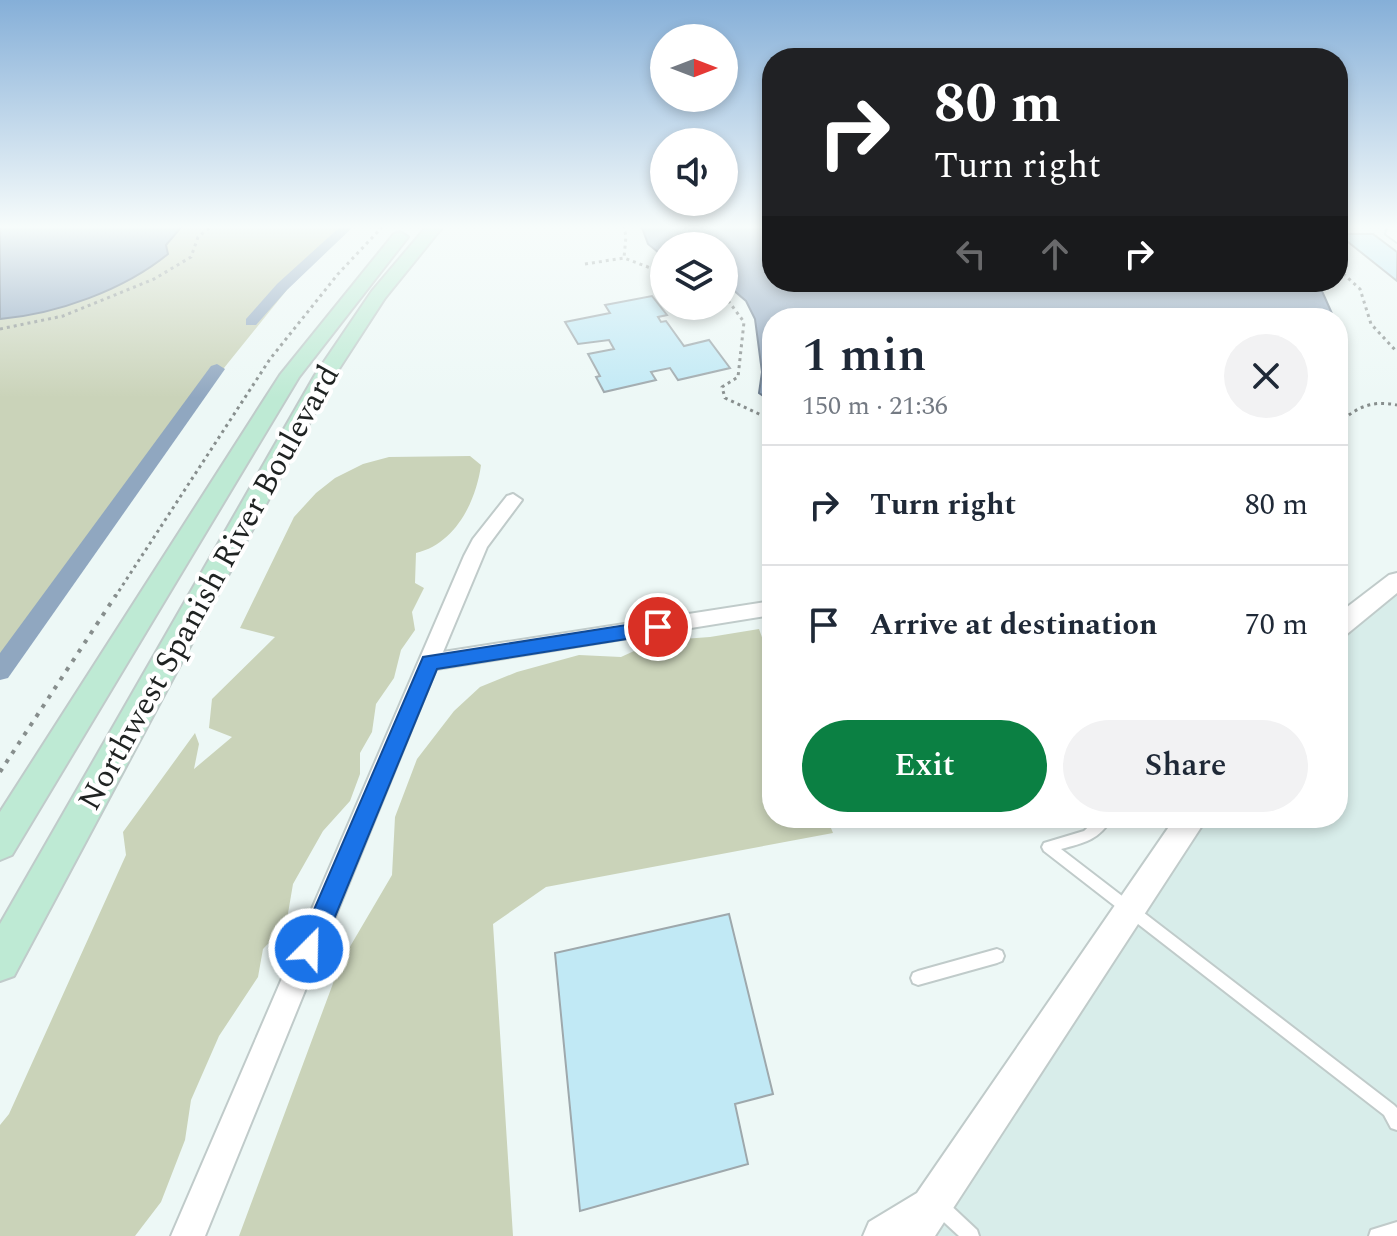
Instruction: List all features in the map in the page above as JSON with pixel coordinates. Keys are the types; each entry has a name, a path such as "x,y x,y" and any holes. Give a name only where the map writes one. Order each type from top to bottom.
{"main road":[{"name":"Northwest Spanish River Boulevard","path":"0,843 200,518 371,283"},
{"name":"Northwest Spanish River Boulevard","path":"0,962 327,346 385,283"}],"street":[{"path":"188,1236 479,544 513,500"},
{"path":"1348,619 1397,581"},
{"path":"430,662 762,610"},
{"path":"911,1236 1185,828"},
{"path":"883,1236 935,1201"}],"lane":[{"path":"1096,828 1088,836 1048,847 1389,1110 1397,1122"},
{"path":"918,978 997,956"},
{"path":"935,1201 971,1236"},
{"path":"1377,1236 1397,1230"}],"path":[{"path":"0,329 63,316 145,283"},
{"path":"0,772 270,359 330,283"},
{"path":"1353,283 1360,289 1371,324 1397,352"},
{"path":"738,314 744,322 739,372 733,381 722,387 725,398 762,415"},
{"path":"1348,416 1374,400 1397,405"}],"shaded area":[{"path":"1397,581 1397,1236 911,1236 1185,828 1348,828 1348,619"}],"green space":[{"path":"0,283 293,283 70,559 0,655"},
{"path":"470,456 481,465 469,507 442,541 416,553 415,583 424,588 412,612 415,630 401,650 394,678 376,704 372,732 360,753 360,774 350,801 323,831 293,884 286,925 263,949 258,977 219,1036 191,1100 185,1140 161,1202 135,1236 0,1236 0,1125 9,1114 126,855 123,832 195,733 199,744 194,769 232,737 209,728 212,699 275,637 240,628 294,517 335,478 363,464 389,457"},
{"path":"759,629 762,637 762,828 831,828 833,833 546,887 493,924 513,1236 239,1236 341,962 392,875 395,817 417,759 454,711 480,687 517,672 579,655 621,657 656,641"}],"water":[{"path":"0,283 124,283 67,306 0,319"},
{"path":"738,283 762,283 762,292 1322,292 1330,308 762,308 762,372 755,319 746,301 738,294"}],"building":[{"path":"650,296 650,320 666,321 684,346 709,340 730,368 678,380 670,368 651,372 656,380 604,392 596,377 600,376 588,354 614,349 609,340 578,344 565,322 610,313 605,305"},
{"path":"729,914 773,1094 735,1104 748,1164 580,1211 555,953"}],"waterway":[{"path":"251,322 287,283"},
{"path":"0,671 217,369"}],"route":[{"path":"309,949 430,662 658,627"}]}
